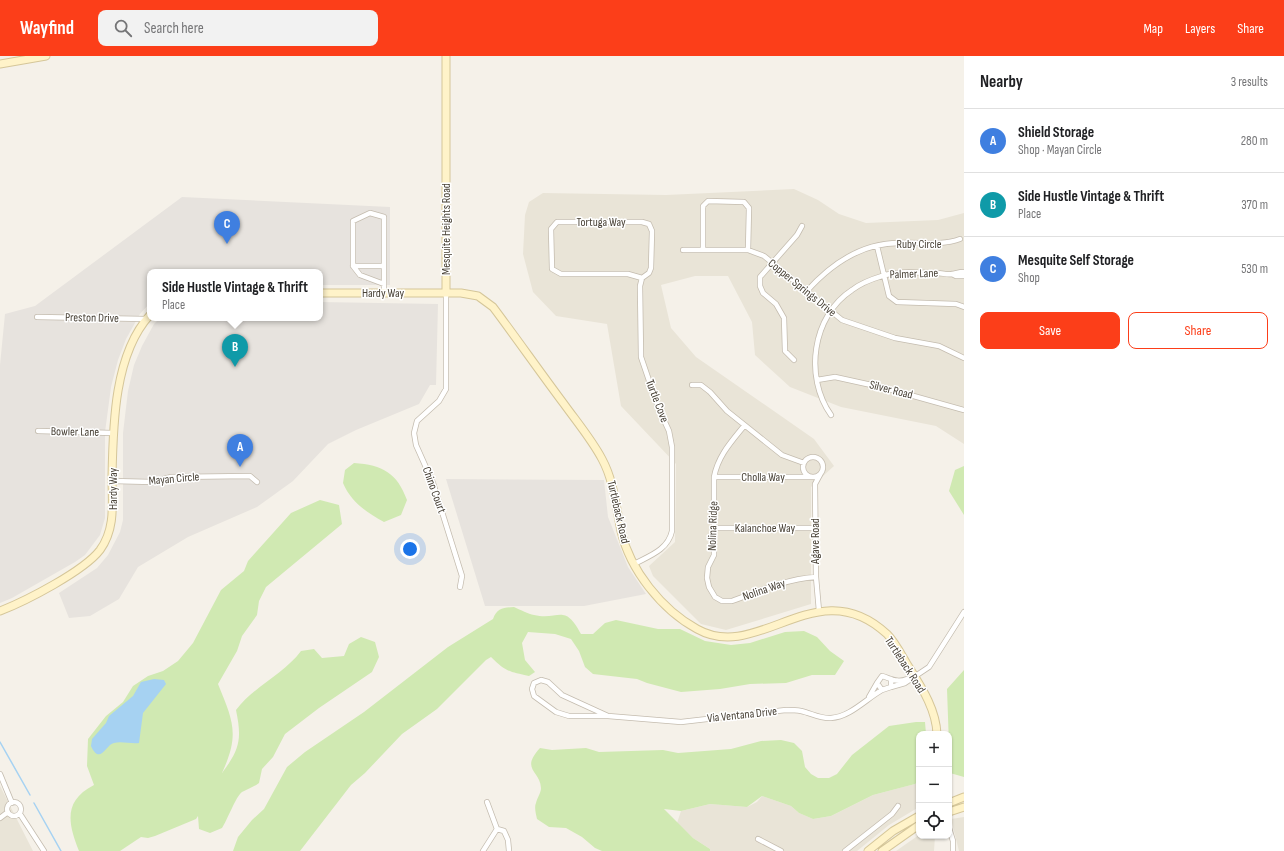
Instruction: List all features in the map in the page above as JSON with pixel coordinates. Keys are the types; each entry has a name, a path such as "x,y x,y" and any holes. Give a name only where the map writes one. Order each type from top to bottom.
{"main road":[{"path":"0,64 46,56"},
{"name":"Mesquite Heights Road","path":"446,56 446,293"},
{"name":"Hardy Way","path":"323,293 446,293"},
{"name":"Turtleback Road","path":"446,293 461,293 478,296 493,307 592,444 608,472 624,542 634,564 653,592 675,614 709,636 728,638 745,636 803,615 819,611 840,612 857,615 872,623 888,635 934,711 937,731"},
{"name":"Hardy Way","path":"0,611 15,605 44,589 91,560 100,549 112,524 113,433 118,389 125,362 133,342 147,319"},
{"path":"952,802 964,798"},
{"path":"952,811 964,807"},
{"path":"868,851 893,831 916,818"},
{"path":"882,851 916,827"}],"street":[{"path":"703,250 703,206 708,201 744,202 749,208 748,250"},
{"path":"384,284 360,275 353,266 353,221 370,213 384,216 384,266 384,284 384,293"},
{"name":"Tortuga Way","path":"642,278 628,274 561,274 554,271 552,269 551,229 557,222 642,222 649,224"},
{"name":"Turtle Cove","path":"634,564 664,547 670,539 672,531 672,447 669,431 658,407 641,357 640,286 642,278 649,273 651,268 652,231 649,224"},
{"path":"794,360 785,351 785,325 780,310 763,293 760,286 760,277 797,235 802,226"},
{"name":"Ruby Circle","path":"806,292 821,275 841,261 861,250 897,243 948,244 960,239"},
{"path":"877,246 889,296 897,302 956,304 964,307"},
{"name":"Copper Springs Drive","path":"683,250 748,250 764,256 842,320 880,333 939,346 964,358"},
{"path":"353,266 384,266"},
{"name":"Palmer Lane","path":"831,415 824,406 817,380 815,358 818,340 831,312 839,301 851,290 866,281 884,275 915,272 952,274 964,272"},
{"name":"Palmer Lane","path":"952,274 956,276 964,276"},
{"name":"Mesquite Heights Road","path":"439,401 446,389 446,293"},
{"name":"Preston Drive","path":"37,317 147,317"},
{"name":"Silver Road","path":"817,380 835,377 885,388 964,410"},
{"path":"692,385 701,385 744,426 782,455 804,463"},
{"name":"Chino Court","path":"439,401 417,421 414,433 416,445 433,483 462,576 460,587"},
{"name":"Nolina Ridge","path":"715,597 709,587 707,578 708,567 714,555 714,477 716,466 722,453 744,426"},
{"name":"Bowler Lane","path":"38,431 113,433"},
{"path":"812,457 820,459 824,466 821,473 812,477 805,472 804,463 812,457"},
{"name":"Agave Road","path":"819,611 816,577 815,484 821,473"},
{"name":"Mayan Circle","path":"112,481 153,482 172,477 250,476 257,482"},
{"name":"Cholla Way","path":"714,477 812,477"},
{"name":"Kalanchoe Way","path":"714,528 815,528"},
{"name":"Nolina Way","path":"715,597 722,601 732,601 786,582 802,578 816,577"},
{"path":"914,676 901,681 882,676 877,683 882,690 891,688 905,683 929,667 964,612"},
{"path":"891,678 891,688"},
{"name":"Via Ventana Drive","path":"608,716 562,696 548,682 541,680 534,683 532,689 534,696 556,712 569,716 608,716 681,722 786,710 802,711 819,717 831,718 844,715 869,697 882,690"},
{"name":"Via Ventana Drive","path":"869,697 877,683"},
{"path":"0,774 12,803 20,806 20,814 44,851"},
{"path":"483,851 496,829 487,802"},
{"path":"8,812 8,806 12,803"},
{"path":"846,851 892,814 898,806"},
{"path":"8,812 14,816 20,814"},
{"path":"0,818 8,812"},
{"path":"496,829 504,832 508,840 509,851"},
{"path":"952,838 953,851"},
{"path":"758,839 782,851"}],"shaded area":[{"path":"794,189 818,200 839,214 866,223 938,220 964,213 964,444 936,426 841,407 790,387 755,355 752,322 728,276 695,276 661,285 671,328 696,357 814,439 834,466 811,487 811,604 726,630 701,624 653,576 649,566 675,542 676,464 621,406 607,324 556,316 533,292 523,254 525,215 529,202 543,193 666,195"},
{"path":"182,197 390,207 390,285 323,285 323,269 147,269 147,306 140,314 126,339 118,360 111,387 105,432 105,518 100,535 85,555 75,562 12,598 0,603 0,365 5,314 35,306"},
{"path":"323,302 438,304 436,385 430,385 419,404 356,430 328,444 293,481 257,507 188,537 138,567 119,599 90,616 69,618 59,593 97,568 108,555 120,532 123,520 123,433 128,391 134,365 154,324 157,321 323,321"},
{"path":"446,479 604,480 608,517 628,567 646,594 584,606 485,606"},
{"path":"916,783 916,809 889,825 857,851 710,851 710,849 693,838 677,823 681,811 710,804 747,807 757,802 762,796 791,806 799,813 813,819 831,816 873,795"},
{"path":"0,786 33,851 0,851"},
{"path":"964,817 964,851 959,851 952,819"},
{"path":"916,837 916,839 935,839 934,851 896,851"}],"green space":[{"path":"354,463 381,468 388,472 399,483 407,500 401,515 384,522 365,510 350,496 343,483 345,470"},
{"path":"964,466 964,515 949,491 955,470"},
{"path":"320,500 339,505 342,524 266,587 259,601 257,615 242,636 237,651 218,684 231,718 233,737 228,759 222,773 233,757 238,743 239,729 236,710 251,694 286,667 301,651 314,649 322,658 344,656 349,644 361,637 375,642 379,657 372,672 319,708 285,734 273,757 262,769 259,783 240,794 222,828 210,833 199,829 198,816 196,819 155,836 148,838 141,837 120,851 79,851 72,831 71,814 77,798 84,791 94,785 87,766 88,739 106,716 123,702 133,686 148,676 163,671 178,661 193,643 221,590 244,571 248,561 291,513"},
{"path":"514,607 534,615 560,615 570,618 581,634 593,634 605,623 616,620 658,629 680,629 705,641 731,645 750,643 785,632 804,631 817,637 830,651 844,661 835,675 812,675 786,683 750,684 720,689 681,692 637,679 593,674 585,667 579,651 571,639 555,634 528,632 522,643 525,660 535,672 529,676 504,668 491,657 486,660 437,709 402,734 365,773 351,785 300,851 233,851 238,837 252,820 264,809 287,767 305,752 364,712 448,647 493,619 496,613 504,608"},
{"path":"964,670 964,777 952,774 952,731 948,731 947,689"},
{"path":"925,722 926,731 916,731 915,784 873,795 831,816 813,819 799,813 791,806 762,796 747,807 710,804 681,811 664,809 693,838 710,849 710,851 602,851 595,848 582,837 566,828 549,827 537,819 535,806 541,788 538,777 531,766 534,755 540,748 552,750 586,748 599,752 663,750 678,753 731,749 761,741 781,740 794,743 802,751 805,767 811,774 818,778 829,778 837,774 852,755 889,726"}],"water":[{"path":"154,679 164,680 166,684 143,713 139,743 114,743 100,754 94,752 91,746 92,739 106,723 109,716 133,696 141,682"}],"waterway":[{"path":"0,742 30,795"},
{"path":"34,803 61,851"}],"place":[{"name":"Mesquite Self Storage","path":"227,244"},
{"name":"Side Hustle Vintage & Thrift","path":"235,367"},
{"name":"Shield Storage","path":"240,467"}]}
